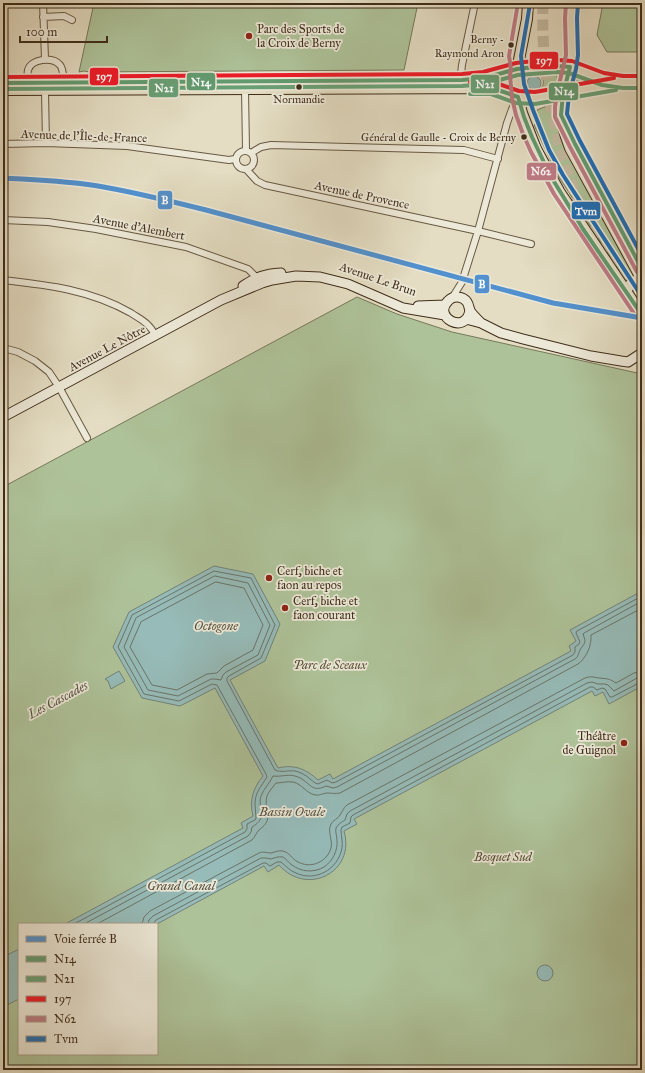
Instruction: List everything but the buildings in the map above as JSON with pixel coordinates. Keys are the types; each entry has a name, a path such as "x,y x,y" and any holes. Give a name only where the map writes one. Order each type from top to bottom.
{"main road":[{"path":"528,3 527,19 516,75 518,97 522,113 536,150 559,191 626,291 637,300 642,315"},
{"path":"572,3 572,55 561,108 563,127 570,148 642,279 634,281 630,284 626,291"},
{"path":"3,83 462,80 484,78 517,69 551,66 570,67 603,79 623,82 642,82"},
{"path":"3,90 492,88 518,97 535,98 623,82"},
{"name":"Avenue Le Brun","path":"259,280 268,274 304,272 320,273 343,278 402,302 445,310"},
{"name":"Avenue Le Nôtre","path":"3,417 156,336 222,300 236,290 259,280"},
{"path":"470,310 468,317 462,322 450,321 445,310 446,302 456,297 464,299 470,310 481,323"},
{"path":"466,319 481,323 501,333 584,354 628,362 642,353"}],"street":[{"path":"43,3 45,59"},
{"path":"462,80 462,65 475,3"},
{"path":"43,17 64,16 72,20"},
{"path":"27,82 27,71 29,67 32,64 45,59 58,62 62,69 63,83"},
{"path":"245,89 249,152"},
{"path":"45,91 46,143"},
{"path":"452,298 462,282 478,231 507,123 518,97"},
{"name":"Avenue de l'Île-de-France","path":"3,144 46,143 127,146 229,160 235,159"},
{"path":"249,152 261,147 271,146 464,150 498,159"},
{"path":"243,150 249,152 253,155 254,161 252,166 246,169 238,167 235,159 238,153 243,150"},
{"name":"Avenue de Provence","path":"246,169 257,182 265,185 478,231 531,244"},
{"name":"Avenue d'Alembert","path":"3,220 48,222 96,229 186,247 248,269 259,280"},
{"path":"3,280 60,287 87,294 114,304 147,323 156,336"},
{"path":"3,348 18,352 35,361 49,372 87,438"}],"green space":[{"name":"Parc des Sports de la Croix de Berny","path":"94,3 418,3 404,70 79,72"},
{"path":"603,3 639,3 642,18 642,52 607,52 597,35"},
{"path":"552,72 558,78 557,86 538,91 541,89 543,79 536,73"},
{"path":"578,75 601,83 574,90"},
{"path":"547,106 555,106 557,124 634,274 625,280 557,174 534,125 539,123 536,114 537,110"},
{"path":"572,127 578,131 576,136 630,237 633,238 642,253 642,263 580,151 571,128"},
{"name":"Parc de Sceaux","path":"357,297 397,314 452,332 642,374 642,1070 3,1070 3,487"}],"water":[{"path":"531,76 537,76 541,80 541,86 537,90 531,90 527,86 527,80"},
{"path":"214,566 253,574 280,624 265,661 230,680 278,768 300,768 318,780 330,774 333,779 571,651 569,646 576,641 570,630 642,591 642,686 609,704 603,692 595,696 592,691 354,819 357,824 344,831 346,846 343,858 336,868 326,875 315,879 303,879 290,874 279,865 268,872 264,866 158,923 67,923 243,828 241,823 253,816 251,805 254,790 263,776 215,688 180,706 142,698 113,647 129,612"},
{"path":"119,671 125,681 111,689 108,681 105,679"},
{"path":"18,950 18,1000 3,1007 3,957"},
{"path":"542,965 548,965 553,970 551,979 548,981 542,981 537,976 537,970"}],"tunnel":[{"path":"543,3 544,50 553,118 558,140 577,199 584,219 594,238"},
{"path":"594,228 642,301"}],"rail line":[{"name":"B","path":"3,178 75,183 138,194 206,210 553,303 642,318"}],"transit line":[{"name":"N62","path":"518,3 509,56 512,98 523,134 554,194 637,318"},
{"name":"N62","path":"566,3 566,55 557,93 555,117 637,272"},
{"name":"Tvm","path":"578,3 578,55 569,95 567,114 642,256"},
{"name":"Tvm","path":"530,4 521,56 524,84 533,110 549,150 563,175 642,297"},
{"name":"197","path":"3,77 462,74 483,72 516,63 558,60 572,61 604,73 623,76 642,76"},
{"name":"N14","path":"3,83 462,80 484,78 517,69 558,66 570,67 563,94 561,115 642,269"},
{"name":"N21","path":"3,89 462,86 485,84 518,75 558,72 569,73 602,85 623,88 642,88"},
{"name":"197","path":"470,82 493,82 519,91 535,92 614,78"},
{"name":"N14","path":"471,88 492,88 518,97 532,137 550,175 583,229 642,315"},
{"name":"N21","path":"470,94 491,94 516,103 535,104 616,90"}],"place":[{"name":"Parc des Sports de la Croix de Berny","path":"249,36"},
{"name":"Berny - Raymond Aron","path":"511,45"},
{"name":"Normandie","path":"299,87"},
{"name":"Général de Gaulle - Croix de Berny","path":"524,137"},
{"name":"Cerf, biche et faon au repos","path":"269,578"},
{"name":"Cerf, biche et faon courant","path":"285,608"},
{"name":"Théâtre de Guignol","path":"624,743"}],"water label":[{"name":"Octogone","path":"216,626"},
{"name":"Les Cascades","path":"58,700"},
{"name":"Bassin Ovale","path":"292,812"},
{"name":"Grand Canal","path":"181,886"}],"park label":[{"name":"Bosquet Sud","path":"503,857"}]}
